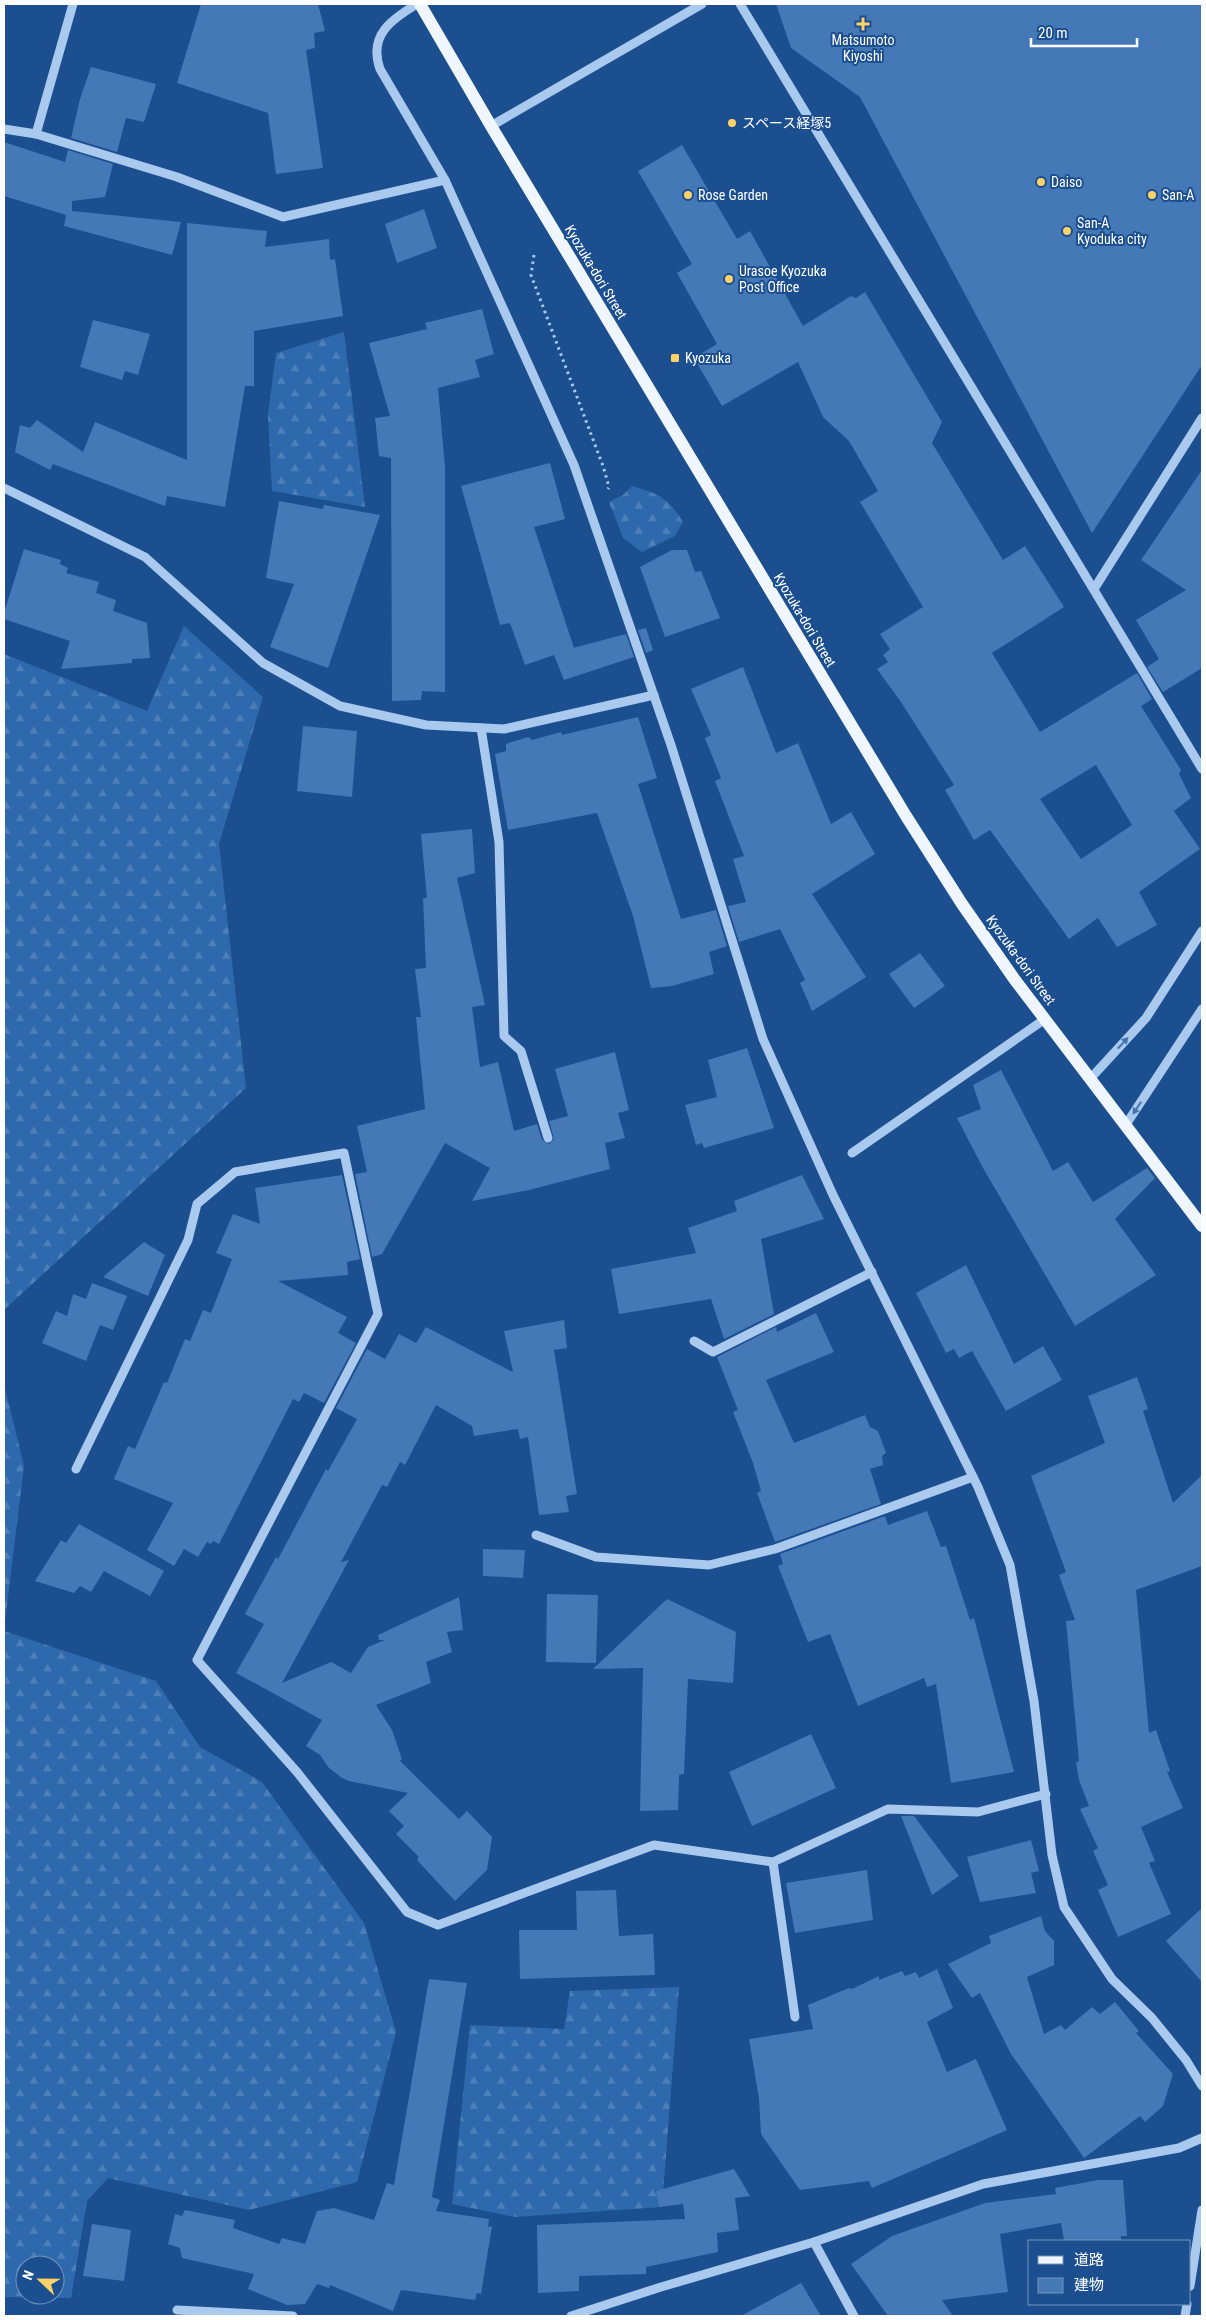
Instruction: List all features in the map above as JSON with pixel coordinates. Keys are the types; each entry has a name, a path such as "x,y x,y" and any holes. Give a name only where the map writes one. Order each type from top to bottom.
{"main road":[{"name":"Kyozuka-dori Street","path":"418,4 906,816 962,904 1045,1019 1202,1226"}],"street":[{"path":"36,134 73,4"},
{"path":"418,4 392,19 384,30 379,39 377,61 444,180 574,465 654,695 763,1039 832,1195 973,1477 1010,1565 1034,1700 1052,1855 1064,1907 1112,1980 1152,2018 1186,2060 1202,2086"},
{"path":"491,126 702,4"},
{"path":"740,4 1202,769"},
{"path":"4,129 36,134 177,177 282,218 444,180"},
{"path":"1094,588 1202,418"},
{"path":"4,488 145,557 262,663 340,706 426,725 504,730 654,695"},
{"path":"481,728 498,842 504,1036 521,1051 548,1138"},
{"path":"1090,1079 1146,1018 1202,931"},
{"path":"1125,1126 1202,1009"},
{"path":"852,1152 1045,1019"},
{"path":"76,1469 188,1240 197,1204 235,1172 344,1152 378,1314 197,1660 297,1772 407,1912 438,1925 654,1845 773,1862 888,1809 978,1812 1046,1794"},
{"path":"694,1341 712,1352 872,1272"},
{"path":"536,1534 596,1557 709,1565 775,1549 973,1477"},
{"path":"773,1862 795,2017"},
{"path":"571,2316 661,2287 814,2242 983,2184 1179,2148 1202,2138"},
{"path":"1191,2280 1202,2210"},
{"path":"814,2242 854,2316"},
{"path":"177,2310 293,2316"}],"path":[{"path":"534,255 531,275 610,487 589,508"}],"green space":[{"path":"344,332 365,507 272,491 268,415 276,353"},
{"path":"632,486 650,492 668,502 683,522 675,536 642,552 623,538 609,502 623,495"},
{"path":"184,626 263,697 219,844 246,1088 4,1310 4,654 147,711"},
{"path":"4,1384 24,1466 4,1630"},
{"path":"4,1631 156,1681 200,1747 262,1782 364,1923 396,2032 357,2182 249,2210 108,2178 87,2201 71,2298 65,2298 65,2255 15,2255 15,2297 4,2297"},
{"path":"679,1987 662,2207 515,2217 452,2204 470,2025 564,2029 570,1991"}],"building":[{"path":"201,4 318,4 325,31 314,33 315,48 306,50 323,168 276,174 268,113 177,83"},
{"name":"San-A Kyoduka city","path":"776,4 1202,4 1202,365 1092,533 860,97 791,48"},
{"path":"91,67 156,84 144,122 126,118 117,152 71,138 80,99"},
{"path":"4,142 65,162 68,150 113,164 105,197 72,201 72,211 181,222 172,255 64,226 66,215 4,196"},
{"path":"682,145 737,239 750,231 803,326 851,296 856,298 865,292 942,422 932,443 1003,560 1025,546 1064,607 992,653 1040,732 1137,673 1152,699 1141,706 1181,770 1179,774 1191,798 1174,811 1200,849 1139,892 1157,925 1117,947 1098,918 1069,939 990,830 974,840 945,790 954,785 901,702 877,669 888,662 883,655 890,649 880,634 923,607 860,502 878,491 849,441 823,417 798,362 722,406 694,358 717,344 677,273 692,264 638,171","holes":["1096,765 1132,825 1081,859 1040,799"]},
{"path":"424,209 437,248 397,263 385,224"},
{"path":"187,223 267,231 265,247 329,239 330,260 335,259 343,316 254,331 254,386 245,386 225,507 167,496 165,506 53,464 50,470 15,452 20,425 30,428 37,420 83,452 95,422 187,460"},
{"path":"482,309 494,354 475,360 480,377 438,388 445,467 445,692 422,691 421,700 392,701 391,458 379,456 375,418 390,416 369,343 427,329 425,323"},
{"path":"93,320 150,334 138,375 125,371 122,380 80,367"},
{"path":"550,463 565,519 534,527 574,648 626,634 634,657 564,680 554,655 525,665 510,623 500,625 461,486"},
{"path":"1202,470 1202,668 1163,692 1147,667 1159,659 1136,620 1186,590 1141,560"},
{"path":"279,501 323,509 324,505 380,515 328,668 270,647 294,584 266,578"},
{"path":"24,549 61,560 60,564 68,568 66,573 99,582 96,593 116,600 113,611 147,623 150,658 132,659 132,663 61,669 70,641 4,619 4,613"},
{"path":"672,550 687,550 695,572 701,571 720,618 665,637 640,567"},
{"path":"646,628 653,650 646,653 638,630"},
{"path":"743,667 776,753 798,743 831,824 851,812 875,854 812,894 866,977 812,1011 800,983 805,980 780,929 739,942 728,906 746,902 733,859 744,856 715,781 721,778 705,738 711,735 691,689"},
{"path":"638,717 657,778 638,784 681,919 716,910 727,946 709,952 714,974 672,986 651,988 633,916 597,813 508,830 495,754 506,751 506,744 528,737 532,740 561,732 562,735"},
{"path":"303,726 357,731 352,797 297,791"},
{"path":"472,829 475,873 457,878 485,1005 472,1007 480,1067 498,1062 514,1131 537,1124 542,1140 549,1144 554,1139 549,1121 568,1116 555,1069 615,1052 629,1110 618,1113 625,1138 605,1143 610,1169 529,1190 472,1201 490,1168 445,1143 382,1254 372,1257 355,1174 367,1172 357,1126 425,1109 416,1017 421,1017 415,969 426,968 423,898 427,898 421,834"},
{"path":"920,953 945,986 914,1008 889,974"},
{"path":"747,1048 774,1128 704,1148 702,1143 696,1145 685,1105 717,1097 708,1060"},
{"path":"1001,1070 1053,1171 1068,1162 1093,1202 1147,1168 1155,1178 1115,1219 1156,1275 1075,1326 983,1168 957,1118 981,1109 973,1085"},
{"path":"342,1175 360,1259 347,1262 348,1275 278,1281 347,1317 338,1333 356,1343 324,1403 304,1393 299,1402 293,1399 219,1544 213,1541 211,1544 207,1542 198,1557 184,1549 174,1566 147,1550 173,1503 114,1479 128,1446 135,1449 164,1382 167,1383 185,1339 190,1341 203,1310 211,1313 232,1259 216,1253 233,1214 260,1224 255,1188"},
{"path":"802,1175 824,1219 761,1239 774,1314 724,1339 711,1299 619,1314 611,1269 696,1253 688,1228 737,1211 734,1201"},
{"path":"144,1242 165,1255 148,1296 103,1277"},
{"path":"966,1265 1014,1364 1043,1346 1062,1380 1006,1411 972,1351 959,1358 954,1349 946,1353 916,1293"},
{"path":"92,1283 127,1296 113,1330 100,1325 86,1361 42,1343 56,1311 67,1316 73,1294 86,1299"},
{"path":"816,1313 834,1352 766,1380 794,1443 865,1415 870,1427 878,1431 886,1453 882,1456 883,1465 870,1469 881,1504 775,1542 757,1493 761,1491 753,1463 733,1412 738,1410 717,1357 776,1327 777,1332"},
{"path":"564,1320 567,1348 554,1350 577,1494 566,1496 569,1512 539,1515 528,1437 520,1439 518,1429 474,1436 472,1426 436,1405 405,1465 400,1462 387,1487 382,1485 341,1562 349,1560 282,1683 331,1662 351,1673 368,1647 385,1640 379,1640 378,1635 459,1597 463,1630 447,1632 452,1652 426,1662 431,1683 376,1705 392,1730 402,1759 400,1761 459,1819 467,1811 492,1837 487,1870 455,1901 417,1860 419,1857 396,1834 404,1826 389,1811 408,1793 342,1778 329,1768 320,1755 306,1746 322,1720 236,1673 264,1624 245,1614 276,1557 278,1559 326,1469 328,1471 357,1419 336,1408 367,1349 385,1359 399,1334 416,1343 426,1327 513,1372 504,1331"},
{"path":"1137,1377 1148,1409 1143,1411 1173,1503 1202,1475 1202,1566 1136,1590 1149,1733 1156,1730 1170,1771 1167,1772 1183,1808 1141,1827 1155,1861 1149,1863 1171,1914 1118,1937 1098,1890 1108,1885 1093,1851 1098,1848 1080,1809 1089,1806 1079,1780 1076,1762 1079,1761 1066,1621 1075,1620 1059,1575 1066,1572 1031,1476 1105,1443 1088,1396"},
{"path":"927,1511 941,1547 946,1546 970,1620 974,1618 1014,1772 951,1783 936,1684 927,1687 924,1678 858,1706 830,1634 808,1642 778,1566 783,1564 780,1554 885,1516 888,1525"},
{"path":"79,1524 164,1571 150,1596 104,1571 91,1592 80,1586 74,1593 35,1581 61,1540 66,1543"},
{"path":"483,1549 525,1550 523,1578 483,1576"},
{"path":"547,1594 598,1595 596,1663 546,1662"},
{"path":"667,1599 736,1632 733,1683 688,1679 684,1774 679,1775 678,1810 640,1811 643,1668 593,1669"},
{"path":"811,1734 836,1788 752,1826 729,1772"},
{"path":"901,1816 914,1816 959,1876 932,1895"},
{"path":"1031,1840 1039,1871 1031,1873 1036,1893 980,1902 967,1857"},
{"path":"867,1870 873,1920 795,1933 786,1883"},
{"path":"616,1890 619,1936 653,1934 655,1975 520,1979 519,1930 577,1930 576,1891"},
{"path":"1202,1908 1202,1982 1166,1941"},
{"path":"1041,1916 1045,1931 1054,1941 1054,1965 1027,1977 1044,2034 1061,2025 1065,2030 1092,2007 1100,2014 1115,2002 1139,2031 1136,2033 1173,2074 1163,2106 1145,2122 1140,2116 1084,2158 1011,2054 980,1993 972,1998 948,1964 991,1943 989,1936"},
{"path":"937,1969 953,2008 927,2022 947,2072 976,2059 1007,2130 872,2188 869,2181 800,2190 761,2134 759,2099 749,2039 813,2029 808,2005 849,1988 852,1989 879,1976 879,1980 902,1971 905,1976 916,1972 919,1978"},
{"path":"429,1979 467,1983 432,2197 440,2200 436,2211 489,2219 488,2227 492,2226 481,2294 477,2293 475,2300 401,2290 393,2311 330,2285 329,2288 317,2284 305,2304 287,2305 248,2289 254,2274 182,2258 180,2248 168,2244 175,2214 182,2216 185,2210 235,2220 233,2228 279,2244 282,2238 305,2244 317,2211 334,2208 374,2220 387,2183 394,2185"},
{"path":"734,2169 750,2196 735,2198 739,2230 717,2233 718,2252 646,2267 646,2274 579,2276 579,2291 538,2293 537,2225 685,2219 683,2204 659,2207 656,2191"},
{"path":"1098,2180 1123,2180 1127,2236 1121,2236 1121,2240 1064,2240 1061,2223 1000,2234 1008,2292 942,2300 953,2316 888,2316 851,2264 892,2236 985,2203 1056,2194 1055,2188"},
{"path":"92,2224 131,2230 124,2281 83,2276"},
{"path":"801,2283 821,2316 741,2316"}],"place":[{"name":"Matsumoto Kiyoshi","path":"863,24"},
{"name":"スペース経塚5","path":"732,123"},
{"name":"Daiso","path":"1041,182"},
{"name":"Rose Garden","path":"688,195"},
{"name":"San-A","path":"1152,195"},
{"name":"San-A Kyoduka city","path":"1067,231"},
{"name":"Urasoe Kyozuka Post Office","path":"729,279"},
{"name":"Kyozuka","path":"675,358"}]}
